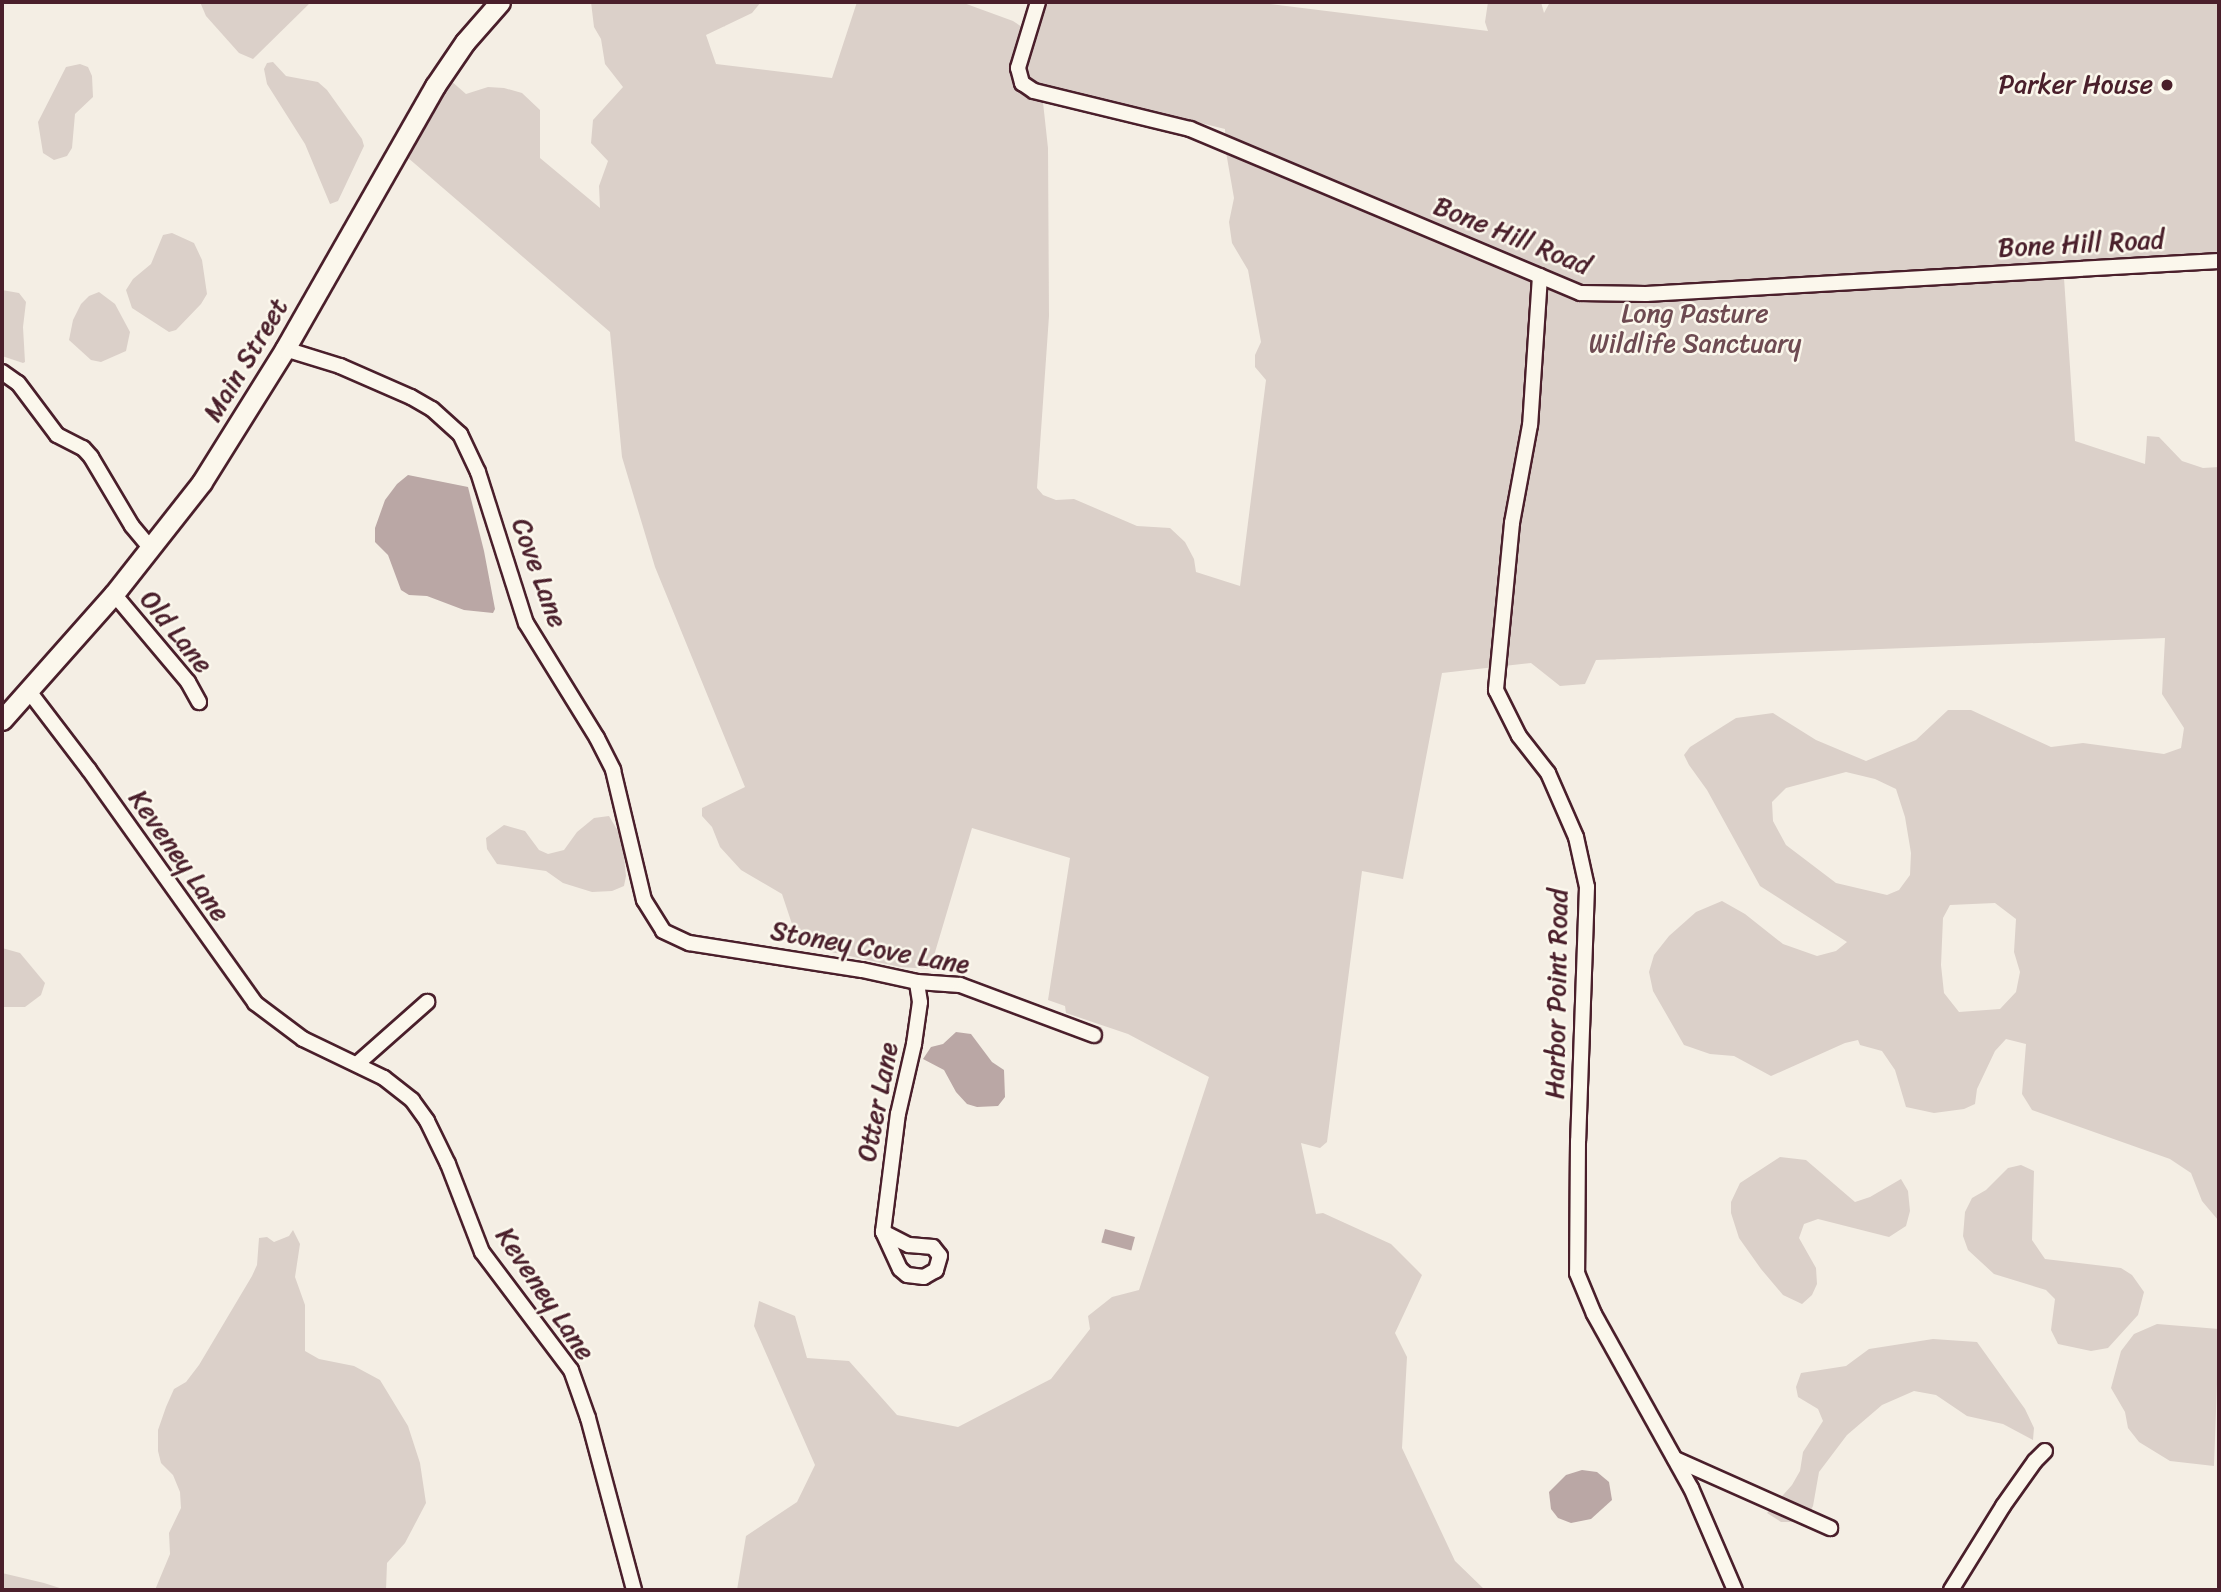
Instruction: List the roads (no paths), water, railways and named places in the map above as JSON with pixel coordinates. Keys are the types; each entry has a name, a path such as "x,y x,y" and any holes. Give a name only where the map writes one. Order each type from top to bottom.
{"main road":[{"name":"Main Street","path":"2,720 114,594 202,482 285,349 435,86 465,42 500,2"}],"street":[{"name":"Bone Hill Road","path":"1038,2 1018,68 1022,83 1034,91 1190,129 1540,276 1592,295 2219,261"},
{"name":"Harbor Point Road","path":"1540,276 1530,425 1512,523 1496,690 1519,736 1548,773 1576,837 1587,887 1578,1141 1577,1273 1594,1314 1714,1534 1735,1590"},
{"name":"Cove Lane","path":"285,349 340,366 411,397 432,409 460,434 478,472 526,623 606,753 620,791 644,900 654,919 674,938"},
{"path":"2,372 18,383 57,435 91,457 132,526 151,549"},
{"name":"Old Lane","path":"114,594 182,673 200,702"},
{"name":"Keveney Lane","path":"28,690 89,770 248,996 303,1039 357,1064 401,1090 427,1121 448,1164 482,1252 571,1370 588,1418 634,1590"},
{"name":"Stoney Cove Lane","path":"674,938 916,982 960,985 1094,1035"},
{"name":"Otter Lane","path":"883,1232 898,1114 914,1044 919,1002 916,982"},
{"path":"357,1064 427,1002"},
{"path":"1951,1590 2003,1506 2045,1451"},
{"path":"1675,1459 1830,1528"}],"place":[{"name":"Parker House","path":"2167,85"}],"park label":[{"name":"Long Pasture Wildlife Sanctuary","path":"1695,329"}]}
